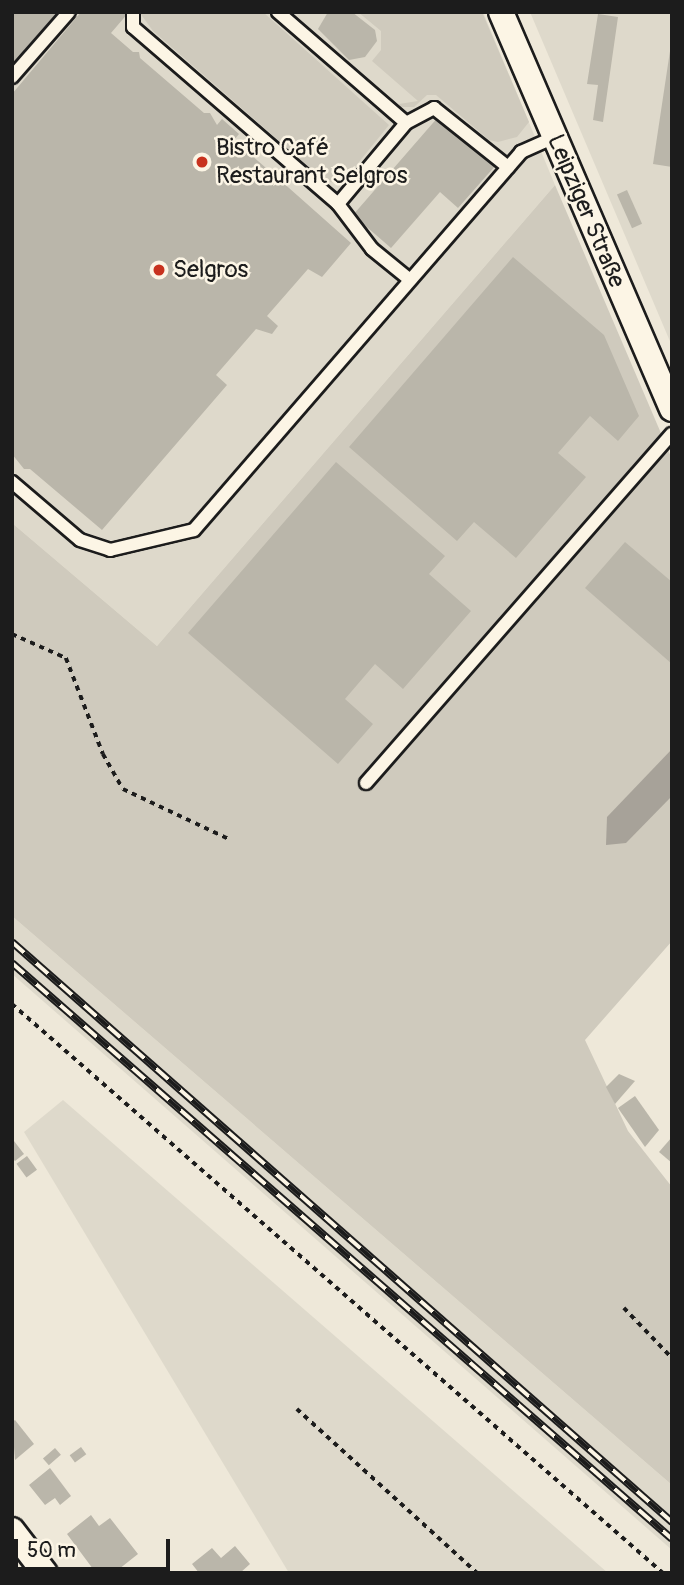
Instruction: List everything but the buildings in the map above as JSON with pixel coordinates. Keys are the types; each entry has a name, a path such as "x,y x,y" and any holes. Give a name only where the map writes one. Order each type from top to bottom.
{"street":[{"name":"Leipziger Straße","path":"501,12 672,410"},
{"path":"12,1530 45,1573"}],"lane":[{"path":"12,77 69,12"},
{"path":"133,12 133,27 338,204 372,249 410,280"},
{"path":"278,12 406,123"},
{"path":"338,204 406,123 434,108 508,167"},
{"path":"12,482 80,540 110,550 194,530 521,152 554,137"},
{"path":"366,783 672,434"}],"path":[{"path":"12,634 66,659 103,754 123,789 229,839"},
{"path":"12,1004 663,1573"},
{"path":"624,1308 672,1358"},
{"path":"297,1409 477,1573"}],"shaded area":[{"path":"12,12 483,12 555,185 157,646 12,523"},
{"path":"263,12 389,125 341,184 325,181 153,31 140,13"},
{"path":"358,12 482,12 529,122 517,137 498,142 489,140 436,95 427,95 414,107 401,107 399,104 418,101 372,61 381,50 381,31"},
{"path":"530,12 672,12 672,346"},
{"path":"555,185 672,459 672,941 585,1040 628,1131 672,1187 672,1485 12,916 12,523 157,646"},
{"path":"672,749 672,796 626,843 606,845 607,817"},
{"path":"12,916 672,1485 672,1550 12,974"},
{"path":"63,1100 608,1573 289,1573 24,1132"}],"railway":[{"path":"12,942 672,1522"},
{"path":"12,963 672,1539"}],"place":[{"name":"Bistro Café Restaurant Selgros","path":"202,162"},
{"name":"Selgros","path":"159,270"}]}
